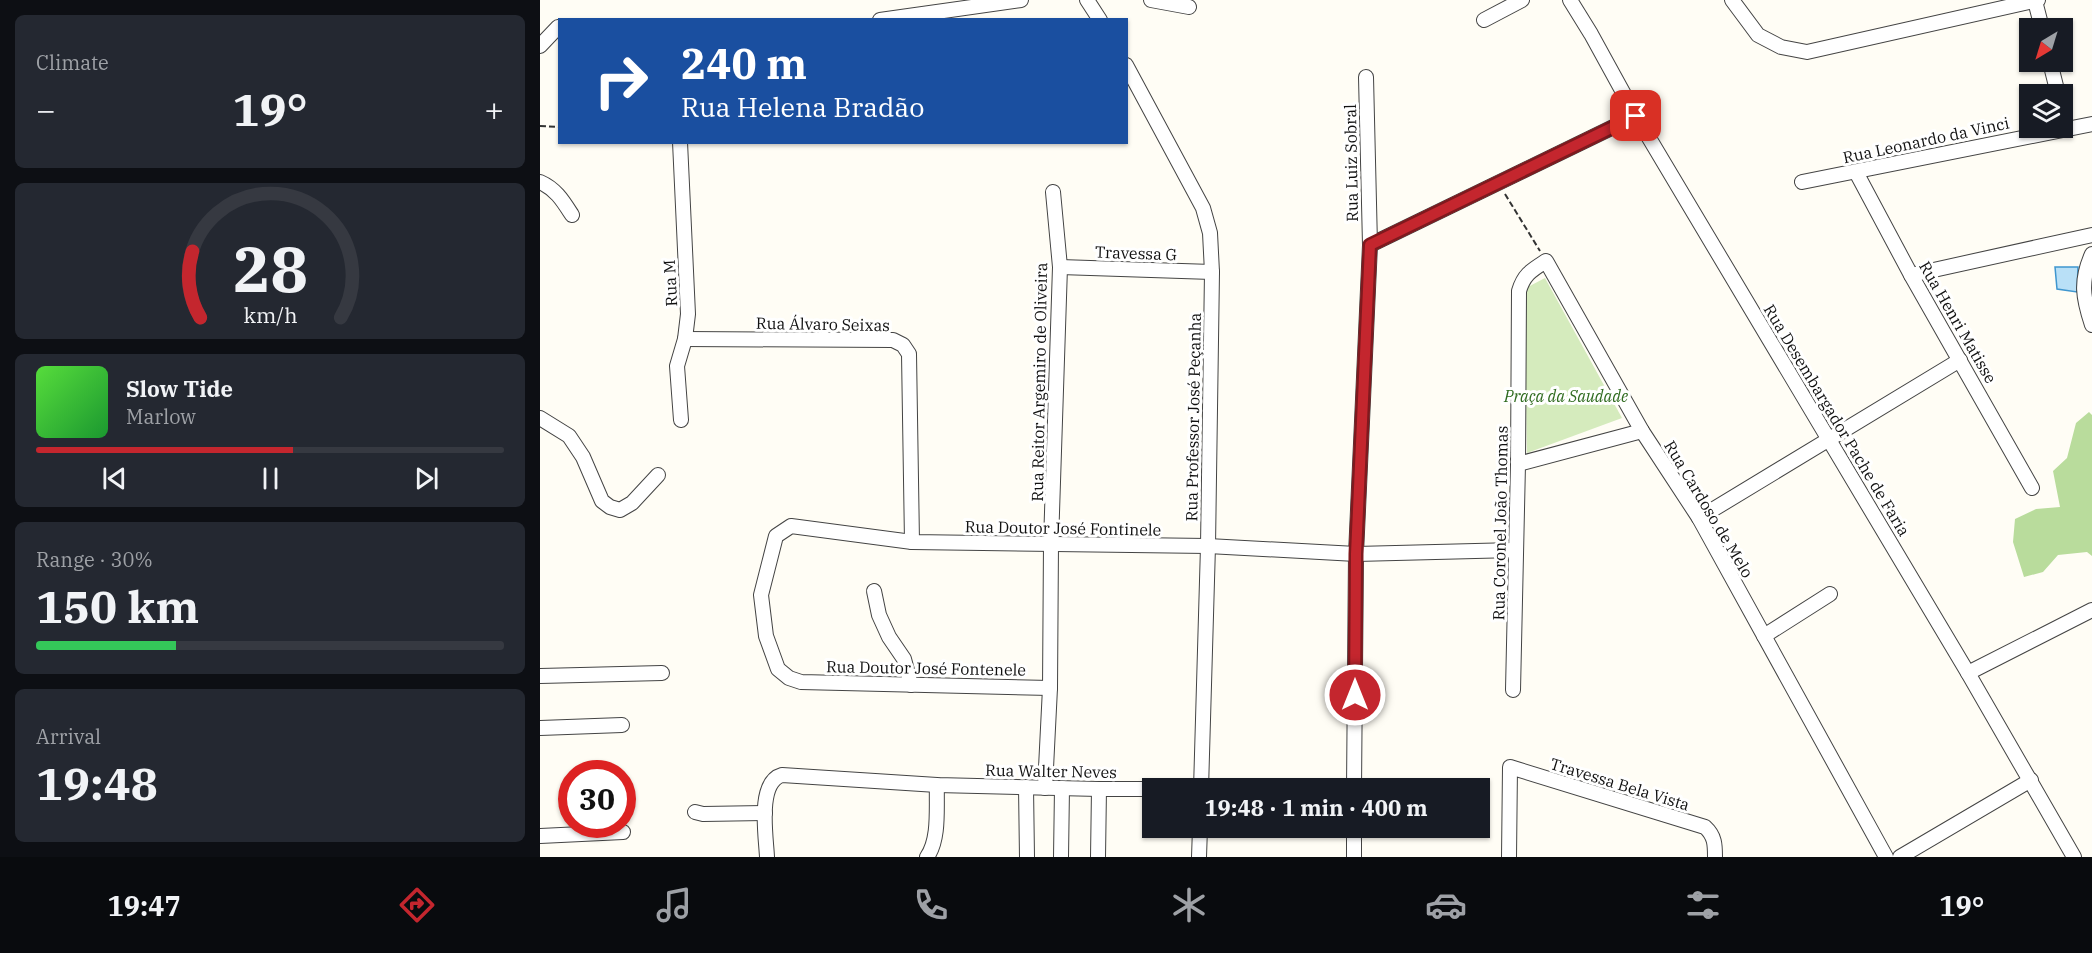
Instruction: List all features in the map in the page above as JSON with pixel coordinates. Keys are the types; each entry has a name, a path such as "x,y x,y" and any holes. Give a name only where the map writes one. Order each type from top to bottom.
{"street":[{"path":"894,18 1021,0"},
{"path":"1087,0 1099,18"},
{"path":"1151,0 1189,7"},
{"path":"1484,20 1522,0"},
{"name":"Rua Desembargador Pache de Faria","path":"1570,0 1636,116 2031,780 2074,857"},
{"path":"1732,0 1758,35 1781,47 1807,51 2037,0 2040,18"},
{"path":"540,46 558,27"},
{"name":"Rua Professor José Peçanha","path":"1128,69 1203,208 1210,233 1212,272 1208,546 1201,778"},
{"name":"Rua Luiz Sobral","path":"1354,778 1356,554 1370,245 1366,77"},
{"path":"1370,245 1636,116"},
{"name":"Rua Leonardo da Vinci","path":"2073,128 2092,124"},
{"name":"Rua Leonardo da Vinci","path":"1802,182 2019,137"},
{"name":"Rua M","path":"680,144 688,314 686,339 677,366 681,420"},
{"name":"Rua Henri Matisse","path":"1857,172 1911,275 2032,488"},
{"path":"540,182 549,186 560,196 572,215"},
{"name":"Rua Reitor Argemiro de Oliveira","path":"1045,788 1050,688 1051,543 1060,267 1053,192"},
{"path":"1911,275 2092,235"},
{"path":"2092,254 2085,270 2084,301 2092,325"},
{"name":"Rua Cardoso de Melo","path":"1546,261 1642,431 1699,518 1886,857"},
{"name":"Rua Coronel João Thomas","path":"1513,690 1519,291 1522,279 1527,273 1546,261"},
{"name":"Travessa G","path":"1060,267 1212,272"},
{"name":"Rua Álvaro Seixas","path":"686,339 893,340 903,345 909,354 912,542"},
{"path":"1699,518 1960,360"},
{"path":"540,418 568,435 583,457 602,501 610,507 620,510 632,503 658,475"},
{"path":"1518,464 1642,431"},
{"name":"Rua Doutor José Fontinele","path":"801,682 789,678 778,669 766,636 761,595 776,536 791,526 912,542 1208,546 1356,554 1515,550"},
{"path":"874,591 879,615 889,637 904,659 911,685"},
{"path":"1764,636 1830,594"},
{"path":"1968,673 2092,610"},
{"path":"540,676 662,673"},
{"name":"Rua Doutor José Fontenele","path":"801,682 1050,688"},
{"path":"540,728 622,725"},
{"name":"Travessa Bela Vista","path":"1509,857 1510,767 1706,827 1715,840 1715,857"},
{"name":"Rua Walter Neves","path":"768,857 765,813 769,784 775,777 782,775 937,785 1142,789"},
{"path":"1900,857 2031,780"},
{"path":"927,857 932,850 934,838 937,785"},
{"path":"1026,787 1028,857"},
{"path":"1061,857 1062,788"},
{"path":"1098,857 1099,789"},
{"path":"695,812 703,814 765,813"},
{"path":"540,836 558,835"},
{"path":"1199,857 1200,838"},
{"path":"1354,838 1354,857"}],"path":[{"path":"540,126 558,127"},
{"path":"1498,182 1546,261"}],"green space":[{"name":"Praça da Saudade","path":"1545,278 1622,418 1527,453 1524,289"},
{"path":"2089,412 2092,415 2092,556 2087,552 2058,555 2043,572 2024,577 2013,542 2015,519 2036,509 2060,507 2053,471 2067,458 2076,423"}],"water":[{"path":"2055,267 2078,267 2077,292 2057,289"}],"route":[{"path":"1355,695 1356,554 1370,245 1636,116"}]}
